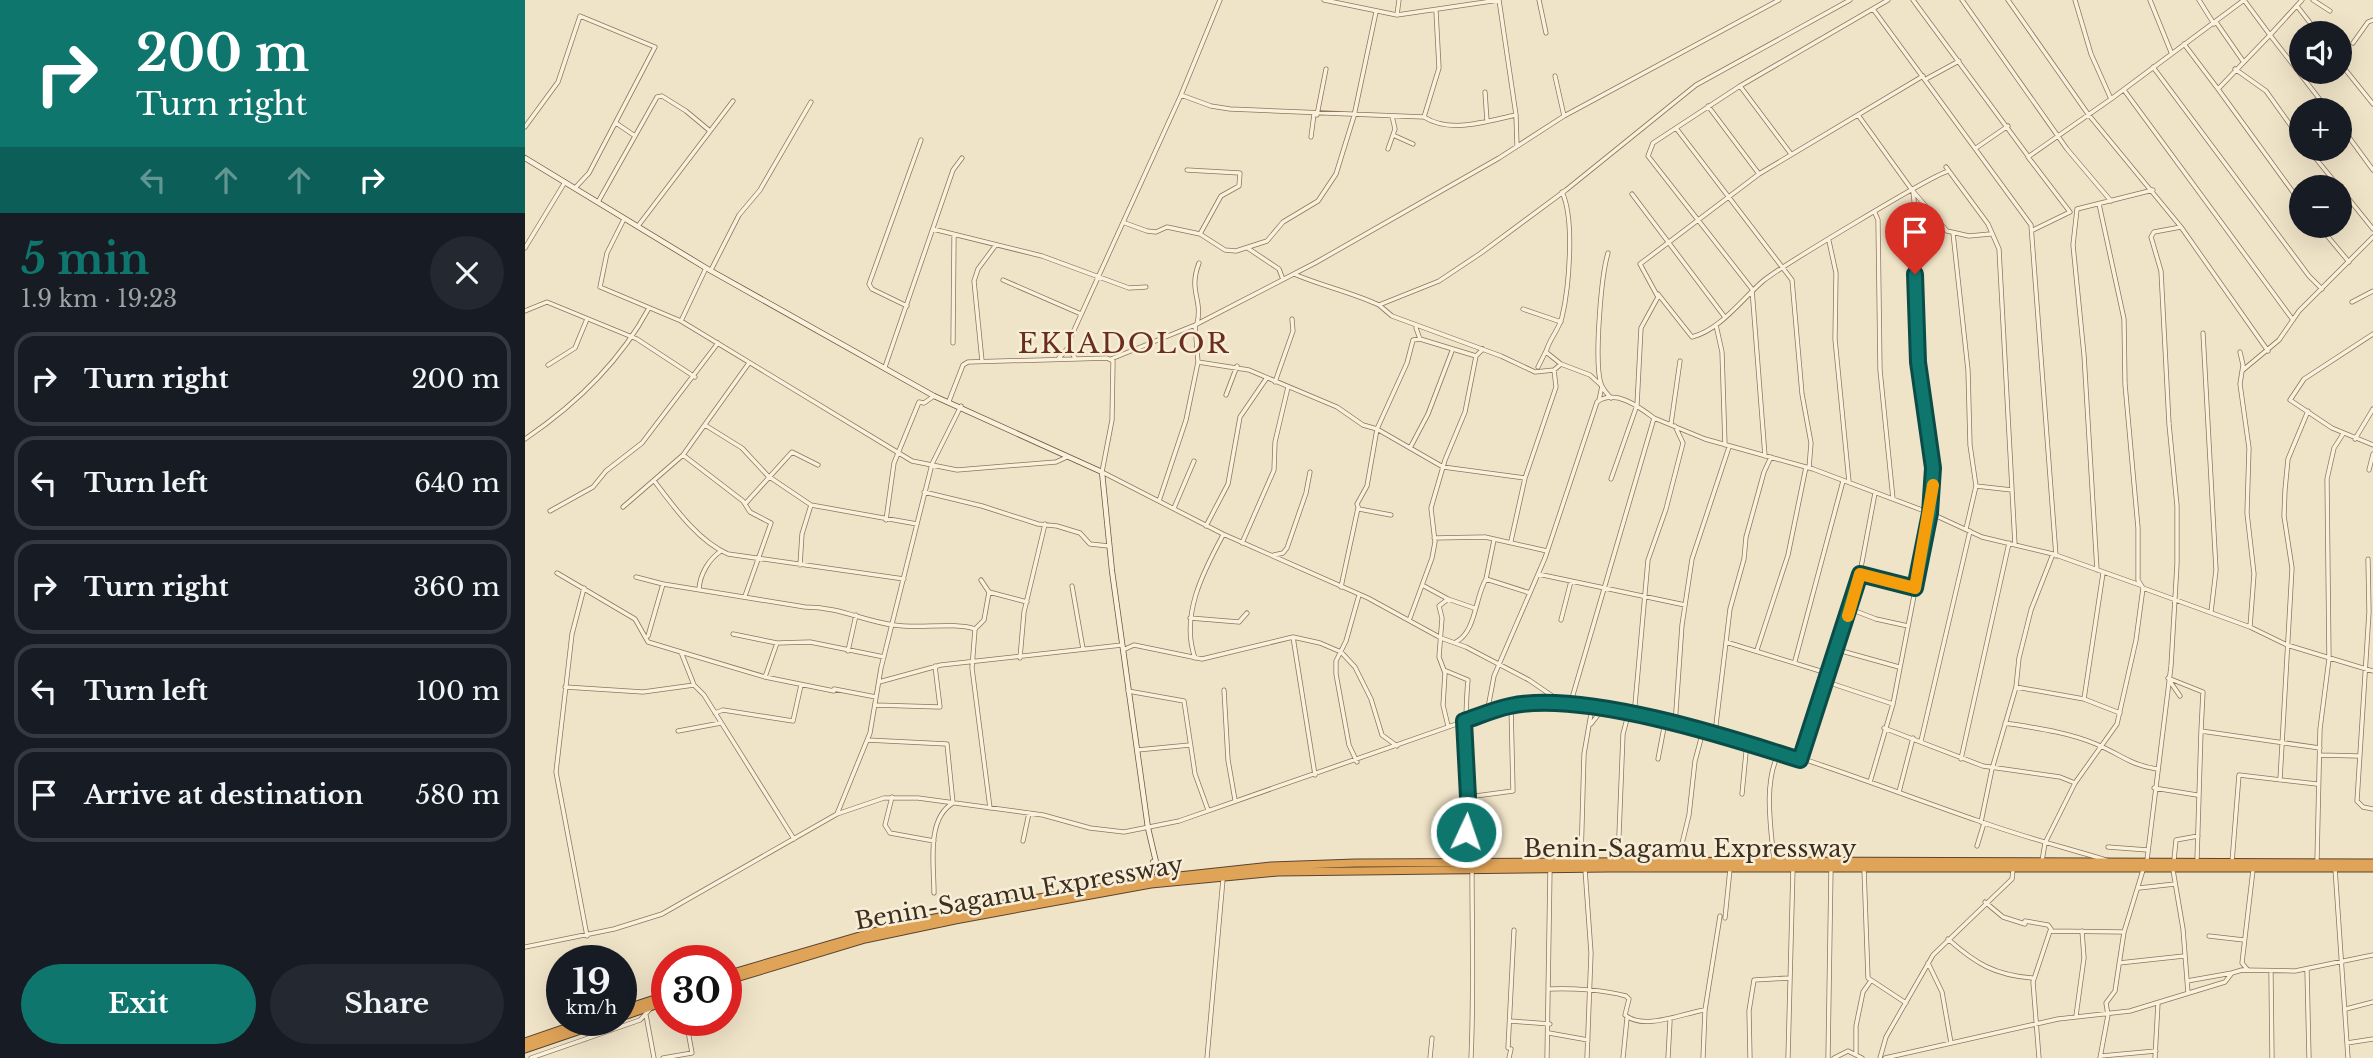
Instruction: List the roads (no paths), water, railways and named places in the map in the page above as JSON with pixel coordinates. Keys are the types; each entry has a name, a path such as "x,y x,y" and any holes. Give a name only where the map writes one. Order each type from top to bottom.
{"highway":[{"path":"742,970 887,928 1156,881 1271,866 2108,860 2253,870 2335,869 2373,865"},
{"path":"2173,864 2197,860 2373,865"},
{"name":"Benin-Sagamu Expressway","path":"742,976 865,939 1156,881 1342,870 1550,869 1583,865 1730,869 2013,868 2145,864"},
{"path":"637,1013 651,1009"},
{"path":"525,1042 546,1035"},
{"path":"525,1049 563,1036"}],"street":[{"path":"1058,359 1068,348 1081,314 1125,223 1220,0"},
{"path":"1324,0 1397,15 1499,0 1516,115 1517,146"},
{"path":"1397,15 1399,0"},
{"path":"1539,0 1546,33"},
{"path":"949,401 963,365 982,361 1111,359 1196,324 1282,277 1294,274 1517,146 1564,116 1779,0"},
{"path":"1379,305 1439,281 1562,192 1696,85 1850,0"},
{"path":"1765,456 1752,291 1648,156 1653,143 1708,106 1888,0"},
{"path":"1913,0 2070,212"},
{"path":"1962,0 2058,135 2111,201"},
{"path":"2008,0 2088,114 2181,227 2268,351"},
{"path":"2075,0 2091,54 2111,99"},
{"path":"2150,0 2171,52"},
{"path":"2199,0 2243,61"},
{"path":"2028,156 2124,90 2171,52 2244,0 2319,98"},
{"path":"2290,0 2309,21"},
{"path":"2218,89 2302,0"},
{"path":"2313,0 2330,11"},
{"path":"1873,9 2028,217 2032,230 2055,555 2031,610 2019,659 2016,687 1992,769 1977,846"},
{"path":"1424,117 1439,68 1436,11"},
{"path":"1125,223 1147,232 1156,232 1167,227 1200,234 1225,250 1249,249 1267,242 1283,222 1318,201 1336,174 1354,116 1376,12"},
{"path":"525,127 558,82 580,16 655,47 589,173 575,188"},
{"path":"2353,43 2368,22 2373,20"},
{"path":"2184,44 2289,187"},
{"path":"1639,268 1759,174 1924,77 1959,61"},
{"path":"2153,67 2309,276 2322,289"},
{"path":"2235,68 2266,91 2289,123"},
{"path":"1311,137 1326,69"},
{"path":"1555,76 1564,116"},
{"path":"2352,78 2373,104"},
{"path":"1739,86 1791,154"},
{"path":"2124,90 2293,320"},
{"path":"1485,92 1487,121"},
{"path":"1181,95 1211,106 1230,109 1424,117 1437,125 1487,121 1516,115"},
{"path":"598,202 653,101 662,96 687,111 710,131"},
{"path":"638,226 733,101"},
{"path":"681,321 739,215 760,190 811,102"},
{"path":"1708,106 1759,174"},
{"path":"1858,115 1912,190 1947,231 1969,236 1990,234"},
{"path":"1388,149 1393,135 1392,116"},
{"path":"616,123 635,136"},
{"path":"1976,148 2008,126"},
{"path":"1676,128 1792,281 1802,394 1811,443 1788,555 1757,650"},
{"path":"1393,135 1413,144"},
{"path":"907,306 872,289 869,284 921,140"},
{"path":"2352,141 2373,170"},
{"path":"525,158 709,269 934,396 1069,456 1206,526 1410,619 1441,638 1456,642 1500,664 1567,704"},
{"path":"885,367 953,170 961,158"},
{"path":"2318,161 2329,175"},
{"path":"1636,261 1692,337 1716,325 1752,291 1784,269 1948,169 1988,224 1990,234 1999,249 2015,545"},
{"path":"1187,170 1240,173 1239,186 1221,197 1200,234"},
{"path":"525,248 527,237 566,181"},
{"path":"1870,782 1893,704 1930,513 1933,468 1917,354 1912,190"},
{"path":"2032,230 2077,209 2153,190"},
{"path":"1538,367 1561,322 1569,257 1567,203 1562,192"},
{"path":"1632,194 1724,316"},
{"path":"2352,203 2373,229"},
{"path":"2042,861 2045,843 2075,783 2114,729 2120,713 2141,587 2124,319 2099,204"},
{"path":"2077,209 2073,245 2084,355 2097,571"},
{"path":"1875,213 1878,229 1880,370 1893,499"},
{"path":"625,218 607,253 599,285 681,321 818,407 899,451 912,461 957,470 1056,461 1069,456"},
{"path":"2157,1051 2101,1057 2108,1015 2106,1003 2115,991 2124,932 2148,850 2174,632 2173,601 2178,564 2177,506 2161,271 2151,235 2181,227"},
{"path":"933,229 954,237 971,237 995,247 1042,256 1129,289 1146,287"},
{"path":"1921,741 1976,486 1970,445 1968,370 1954,233"},
{"path":"953,343 954,237"},
{"path":"2242,370 2268,351 2293,320 2373,237"},
{"path":"2329,238 2350,262"},
{"path":"1829,240 1836,273 1835,339 1849,482"},
{"path":"982,361 974,281 978,269 995,247"},
{"path":"1249,249 1279,269 1282,277"},
{"path":"1487,713 1489,690 1547,551 1577,454 1599,400 1602,386 1602,293 1608,253"},
{"path":"1159,501 1186,421 1198,362 1196,324 1200,313 1193,283 1199,263"},
{"path":"1294,274 1342,292 1357,294 1402,321 1483,349 1535,372 1554,370 1561,364"},
{"path":"1003,280 1081,314"},
{"path":"2352,302 2373,291"},
{"path":"1611,479 1637,405 1641,328 1658,294"},
{"path":"525,311 547,302 633,337 695,377"},
{"path":"525,439 573,402 633,337 649,307"},
{"path":"1523,309 1561,322"},
{"path":"548,365 575,348 587,318"},
{"path":"1275,382 1293,331 1292,319"},
{"path":"1675,724 1685,605 1692,559 1727,446 1722,352 1716,325"},
{"path":"1416,328 1420,339"},
{"path":"2203,332 2215,570 2211,612"},
{"path":"2373,334 2304,379 2290,400 2343,434 2373,445"},
{"path":"1341,587 1358,499 1369,479 1377,429 1407,363 1410,345 1413,340 1420,339 1476,356"},
{"path":"550,510 593,487 606,471 642,443 718,344"},
{"path":"1068,348 1076,359"},
{"path":"1410,619 1424,586 1434,538 1431,508 1443,467 1465,412 1476,356 1483,349"},
{"path":"1410,448 1428,414 1453,351"},
{"path":"1546,351 1561,364 1590,375 1611,398"},
{"path":"2240,352 2240,384 2249,448 2247,513 2254,574 2250,627"},
{"path":"1111,359 1112,421 1102,472 1128,691 1156,881"},
{"path":"1680,361 1673,425 1683,443"},
{"path":"1198,362 1237,366 1337,407 1363,425 1377,429 1443,467 1525,478"},
{"path":"623,507 683,455 749,363"},
{"path":"1226,395 1237,366"},
{"path":"1511,541 1525,478 1556,387 1554,370"},
{"path":"1206,526 1228,484 1240,417 1266,379"},
{"path":"1242,543 1274,470 1275,442 1288,387"},
{"path":"886,520 894,463 919,402 924,403 934,396"},
{"path":"1599,400 1611,398 1637,405 1654,418 1691,434 1807,467 1968,530 2055,555 2166,596 2173,601 2211,612 2287,645 2373,671"},
{"path":"837,814 867,740 884,657 932,464 961,406"},
{"path":"2355,439 2373,409"},
{"path":"2280,780 2292,569 2284,516 2288,459 2308,411"},
{"path":"1567,704 1654,418"},
{"path":"705,425 742,448 768,476 811,505 917,524"},
{"path":"1634,716 1648,560 1666,509 1683,443 1691,434"},
{"path":"2317,863 2320,748 2329,659 2327,479 2335,448 2343,434"},
{"path":"745,504 792,452 818,465"},
{"path":"2369,470 2373,454"},
{"path":"683,455 745,504 751,512 771,523 755,559 745,596"},
{"path":"1715,733 1726,642 1746,537 1764,472 1771,457"},
{"path":"1174,508 1194,461"},
{"path":"923,464 930,472"},
{"path":"1272,556 1283,553 1287,548 1306,493 1310,471"},
{"path":"1795,661 1843,480"},
{"path":"655,482 677,510 721,551 803,567 904,579"},
{"path":"1976,486 2013,490"},
{"path":"924,492 1080,533 1090,544 1109,546"},
{"path":"1800,760 1838,650 1860,574 1875,492"},
{"path":"803,567 799,562 811,505"},
{"path":"1358,508 1391,515"},
{"path":"1020,658 1020,634 1045,524"},
{"path":"1027,602 1046,530"},
{"path":"1195,658 1190,618 1210,558 1223,534"},
{"path":"1434,538 1494,539 1547,551"},
{"path":"1456,642 1463,638 1469,629 1486,579 1494,539"},
{"path":"1961,759 2009,543"},
{"path":"699,589 702,575 713,556 721,551"},
{"path":"2368,559 2357,801 2363,807 2373,809"},
{"path":"557,573 635,619 648,642 765,677 876,697"},
{"path":"2084,699 2103,573"},
{"path":"1538,574 1685,605"},
{"path":"1860,574 1915,588"},
{"path":"636,577 663,584 805,607 825,607 892,625 941,628 962,625 975,629"},
{"path":"1486,579 1530,593"},
{"path":"981,580 989,592 1027,602"},
{"path":"1561,620 1571,581"},
{"path":"647,637 663,584"},
{"path":"1072,586 1083,650"},
{"path":"1424,586 1448,599 1474,608"},
{"path":"583,588 565,687 555,772 587,936"},
{"path":"989,592 984,620 975,629 973,660 990,808"},
{"path":"1357,762 1349,745 1341,712 1336,661 1359,595"},
{"path":"1448,599 1439,606 1442,618 1439,657 1444,670 1443,711 1448,726"},
{"path":"1850,609 1875,619 1908,625"},
{"path":"1190,618 1240,622 1247,613"},
{"path":"848,651 856,614"},
{"path":"733,634 777,643 810,642 884,657"},
{"path":"1293,637 1315,775"},
{"path":"879,682 936,666 973,660 1020,658 1134,645 1195,658 1215,657 1302,637 1341,652 1355,667 1371,699 1383,734 1397,746"},
{"path":"1726,642 1795,661 1830,674"},
{"path":"765,677 777,643"},
{"path":"1838,650 1899,667"},
{"path":"681,652 694,685 715,713 794,839"},
{"path":"688,665 694,657"},
{"path":"875,705 940,707 936,666"},
{"path":"1444,670 1468,680 1464,721 1468,797 1461,863"},
{"path":"2168,678 2180,696"},
{"path":"2168,678 2203,692 2197,795 2197,860"},
{"path":"1827,682 1893,704"},
{"path":"565,687 643,692 694,685"},
{"path":"715,713 723,710 793,721 801,685"},
{"path":"2016,687 2084,699 2120,713"},
{"path":"1128,691 1184,701 1189,745 1208,810"},
{"path":"1224,691 1228,760 1235,800"},
{"path":"525,947 587,936 662,914 837,814 863,803 892,797 953,803 1029,813 1090,828 1123,832 1179,821 1235,800 1357,762 1448,726 1511,705 1567,704 1715,733 1870,782 2045,843 2108,860"},
{"path":"1468,797 1513,791 1511,705"},
{"path":"1587,1058 1591,993 1583,865 1585,746 1592,708"},
{"path":"1590,726 1602,710"},
{"path":"1618,862 1623,734 1628,715"},
{"path":"1658,759 1665,722"},
{"path":"678,731 721,723"},
{"path":"2005,723 2064,733 2101,746 2130,763 2157,769"},
{"path":"1884,728 1992,769 2047,774 2075,783"},
{"path":"1678,862 1703,731"},
{"path":"2201,732 2320,748"},
{"path":"1899,792 1913,738"},
{"path":"867,740 947,744 953,803"},
{"path":"1742,794 1747,742"},
{"path":"1137,750 1189,745"},
{"path":"1774,861 1769,813 1774,766 1779,753"},
{"path":"2320,755 2358,756"},
{"path":"2232,862 2239,775 2318,784"},
{"path":"2154,788 2197,795"},
{"path":"892,797 885,825 890,833 934,841"},
{"path":"934,893 934,841 941,811 953,803"},
{"path":"1023,841 1029,813"},
{"path":"2188,993 2173,864 2176,840 2199,836"},
{"path":"2108,846 2148,850"},
{"path":"1153,857 1156,881"},
{"path":"1788,1058 1793,868"},
{"path":"1828,1058 1831,868"},
{"path":"1856,1026 1863,992 1870,982 1864,868"},
{"path":"2013,868 2012,880 1985,902 1928,963 1886,1037 1882,1058 2076,1016 2108,1015 2158,1003 2225,982 2232,973"},
{"path":"1547,1058 1551,989 1550,869"},
{"path":"1703,1058 1705,1010 1730,869"},
{"path":"2335,869 2348,1058"},
{"path":"1471,1058 1475,972 1472,953 1472,870"},
{"path":"2247,969 2242,963 2253,870"},
{"path":"1207,1058 1223,878"},
{"path":"2138,888 2175,884"},
{"path":"1985,902 2003,917 2048,925 2051,929 2124,932"},
{"path":"2039,1058 2033,978 2051,929"},
{"path":"1509,1058 1514,930"},
{"path":"2076,1016 2084,958 2082,931"},
{"path":"2210,936 2245,940"},
{"path":"1948,939 1969,956 2004,976 2033,978"},
{"path":"2187,981 2247,969 2271,973 2307,970 2373,955"},
{"path":"2119,963 2184,956"},
{"path":"1928,963 1947,1006 1951,1043"},
{"path":"2307,970 2309,1058"},
{"path":"2271,973 2272,1058"},
{"path":"1750,1058 1749,1011 1754,980 1789,978"},
{"path":"1870,982 1906,1003"},
{"path":"1551,989 1578,987 1591,993 1628,997 1623,1058"},
{"path":"2346,1009 2373,1002"},
{"path":"2155,1058 2158,1003"},
{"path":"1627,1017 1661,1020 1705,1010"},
{"path":"531,1058 648,1011 654,1058"},
{"path":"1856,1017 1856,1052"},
{"path":"1511,1021 1550,1024"},
{"path":"1668,1058 1670,1021"},
{"path":"1748,1027 1750,1058"},
{"path":"1549,1033 1589,1040"},
{"path":"663,1058 693,1055 689,1036"},
{"path":"1430,1058 1432,1038"},
{"path":"2347,1043 2373,1039"},
{"path":"1924,1049 1924,1058"},
{"path":"1834,1058 1848,1051 1856,1052 1862,1058"}],"district":[{"name":"EKIADOLOR","path":"1124,343"}]}
